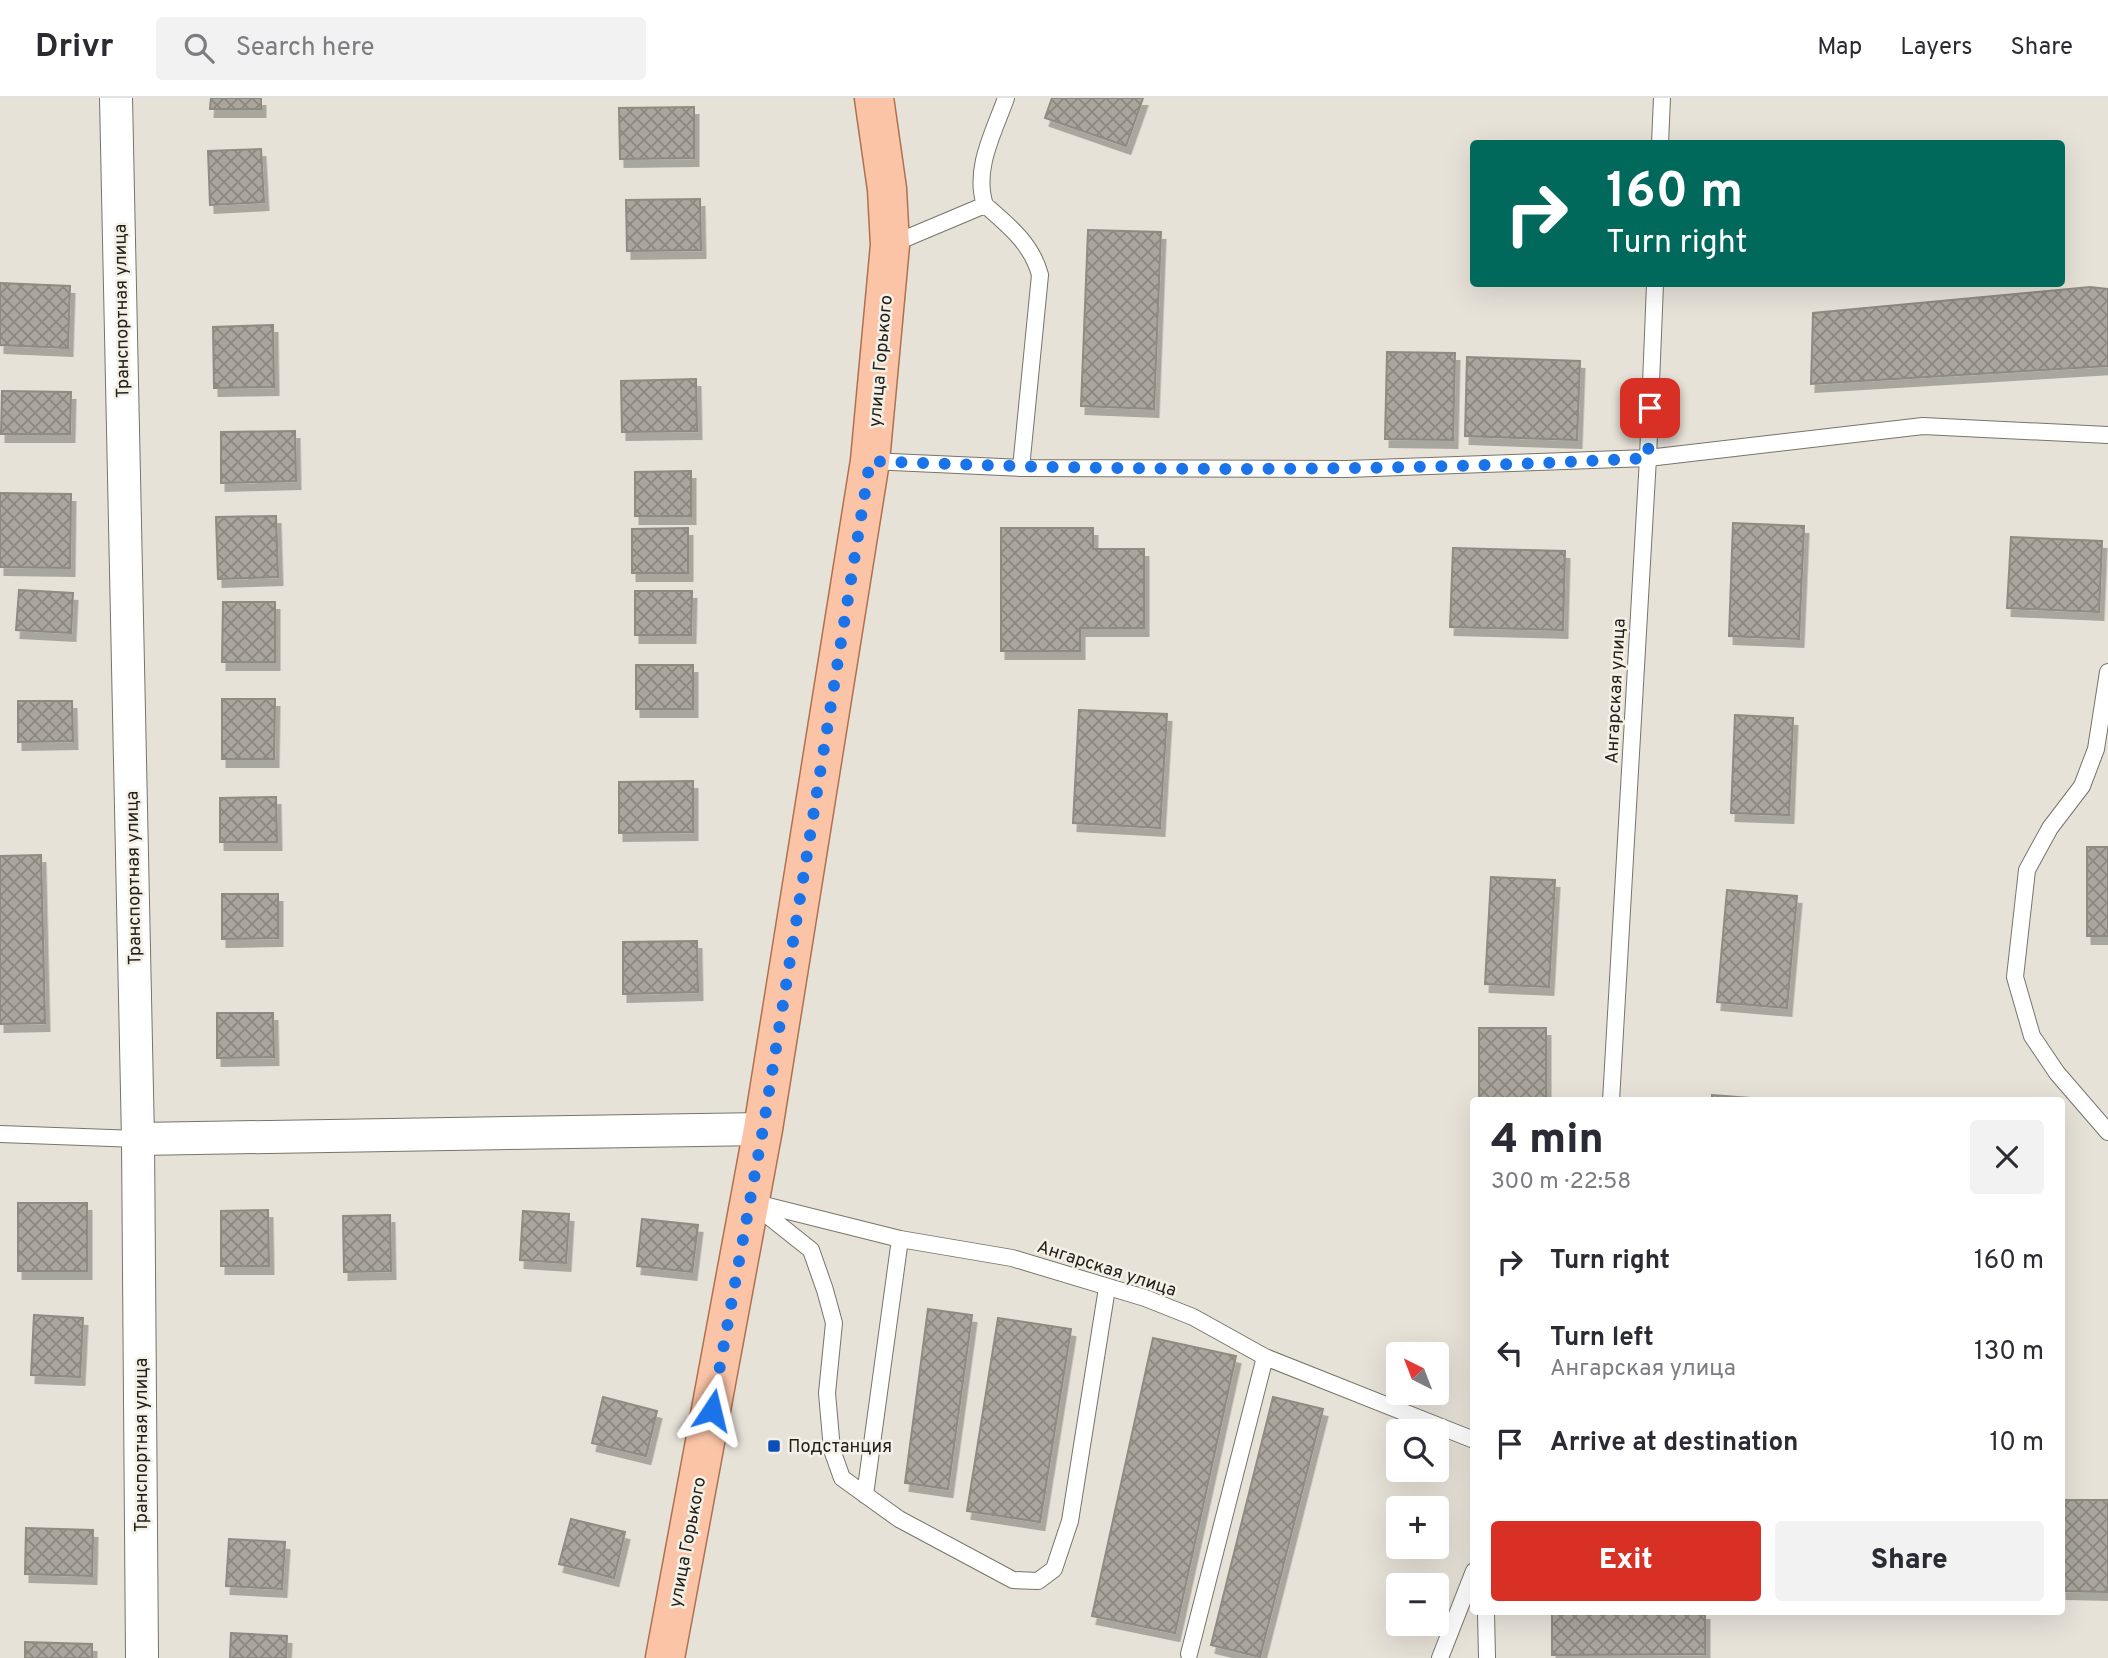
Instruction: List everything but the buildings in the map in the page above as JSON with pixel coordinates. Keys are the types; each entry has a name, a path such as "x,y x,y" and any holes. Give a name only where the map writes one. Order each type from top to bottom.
{"main road":[{"name":"улица Горького","path":"665,1658 763,1129 870,461 890,245 887,189 874,98"}],"street":[{"name":"Транспортная улица","path":"116,98 138,1139 142,1658"},
{"path":"138,1139 763,1129"}],"lane":[{"path":"1006,98 982,168 980,190 985,205 1014,229 1036,259 1040,275 1021,468"},
{"path":"1660,140 1662,98"},
{"path":"890,245 985,205"},
{"name":"Ангарская улица","path":"1611,1097 1648,458 1654,287"},
{"path":"870,461 1021,468 1347,469 1648,458 1923,426 2108,435"},
{"path":"2108,672 2096,749 2082,786 2050,828 2027,870 2015,977 2032,1036 2057,1073 2108,1132"},
{"path":"0,1134 138,1139"},
{"path":"750,1201 811,1251 834,1323 827,1393 832,1450 842,1478 898,1519 1013,1580 1038,1581 1054,1569 1070,1521 1107,1288"},
{"name":"Ангарская улица","path":"750,1201 900,1240 1012,1258 1145,1298 1194,1317 1265,1357 1470,1438"},
{"path":"864,1496 900,1240"},
{"path":"1189,1654 1265,1357"},
{"path":"1440,1658 1470,1581"},
{"path":"1486,1615 1487,1658"}],"place":[{"name":"Подстанция","path":"774,1446"}],"route":[{"path":"712,1410 763,1129 870,461 1021,468 1347,469 1648,458 1650,408"}]}
